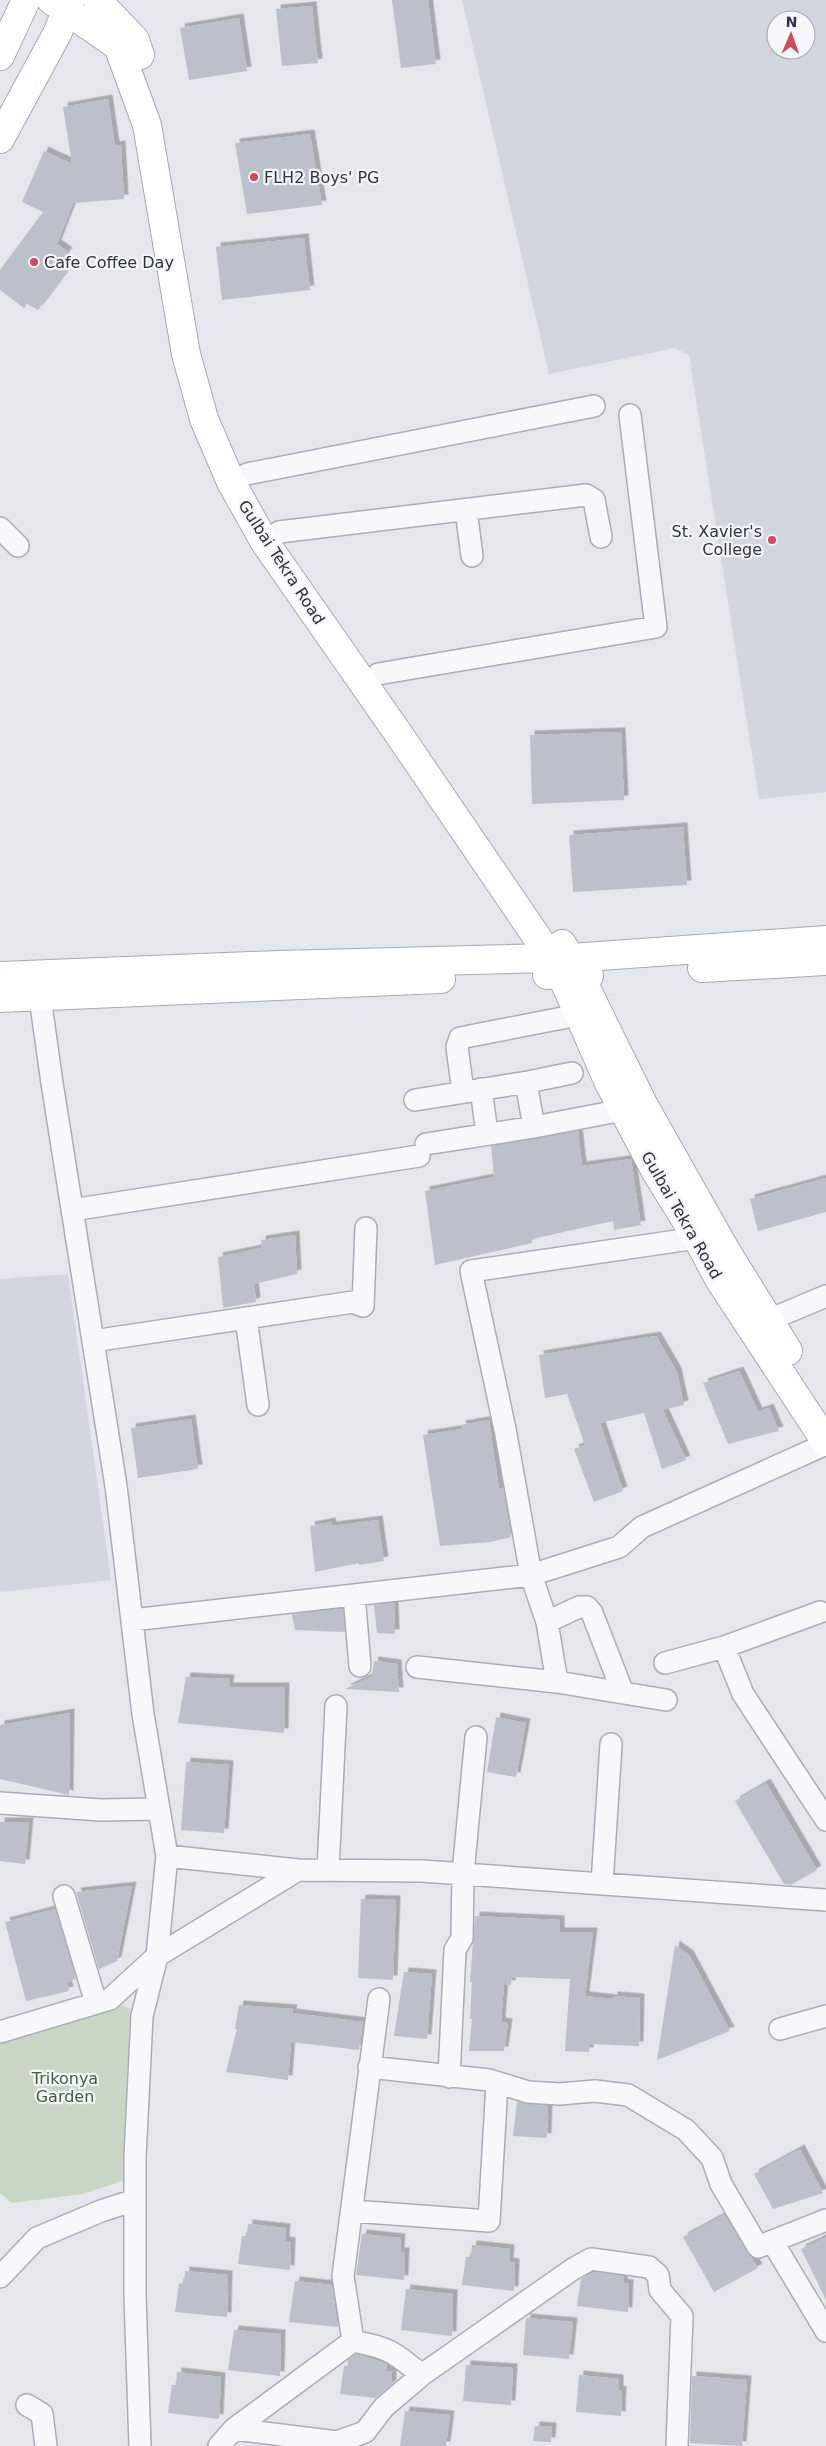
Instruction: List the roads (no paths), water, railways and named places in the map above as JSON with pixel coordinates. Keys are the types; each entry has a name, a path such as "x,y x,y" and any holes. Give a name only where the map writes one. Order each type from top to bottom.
{"main road":[{"path":"0,56 26,0"},
{"name":"Gulbai Tekra Road","path":"97,0 134,40 164,121 203,350 220,414 247,474 279,532 378,674 566,967 726,1251 826,1411"},
{"path":"0,139 28,89 63,3"},
{"name":"Gulbai Tekra Road","path":"63,3 118,46 148,125 186,354 204,419 231,482 264,541 400,736 566,967 578,1015 623,1110 656,1172 697,1238 719,1279 826,1443"},
{"path":"566,967 826,940"},
{"path":"0,976 39,985 566,967 826,961"},
{"path":"0,998 39,985"}],"street":[{"path":"247,474 594,406"},
{"path":"378,674 656,627 630,415"},
{"path":"279,532 586,495 594,500 601,537"},
{"path":"466,510 472,556"},
{"path":"0,528 18,546"},
{"path":"39,985 72,1210 116,1486 143,1714 167,1856 157,1956 142,2016 135,2200 135,2296 140,2446"},
{"path":"487,1133 457,1047 460,1038 578,1015"},
{"path":"415,1100 572,1073"},
{"path":"528,1082 527,1088 534,1127"},
{"path":"72,1210 422,1150 487,1133 534,1127 623,1110"},
{"path":"93,1341 353,1302 363,1306 366,1228"},
{"path":"557,1682 547,1622 531,1575 505,1430 471,1271 697,1238"},
{"path":"769,1320 826,1296"},
{"path":"246,1318 258,1405"},
{"path":"132,1620 531,1575 619,1547 642,1527 826,1443"},
{"path":"354,1594 360,1666"},
{"path":"547,1622 579,1607 587,1607 592,1613 623,1693"},
{"path":"665,1663 724,1647 820,1612"},
{"path":"724,1647 744,1694 826,1820"},
{"path":"417,1667 557,1682 666,1700"},
{"path":"328,1870 336,1706"},
{"path":"449,2077 455,1950 462,1938 463,1874 476,1737"},
{"path":"602,1884 611,1744"},
{"path":"0,1803 101,1810 158,1809"},
{"path":"167,1856 298,1870 422,1870 826,1900"},
{"path":"0,2032 110,1999 157,1956 298,1870"},
{"path":"64,1896 96,2003"},
{"path":"352,2341 343,2276 379,1999"},
{"path":"780,2029 826,2016"},
{"path":"369,2068 489,2080 528,2092 559,2094 595,2091 628,2095 686,2130 712,2158 720,2184 758,2247 826,2220"},
{"path":"352,2211 489,2221 497,2084"},
{"path":"0,2277 37,2238 101,2211 135,2200"},
{"path":"772,2241 826,2331"},
{"path":"234,2429 337,2442 365,2432 384,2407 424,2374 573,2269 591,2259 649,2267 658,2275 660,2290 682,2316 677,2446"},
{"path":"219,2446 234,2429 352,2341 369,2344 396,2355 415,2371 424,2374"},
{"path":"27,2405 42,2414 46,2446"}],"place":[{"name":"FLH2 Boys' PG","path":"254,177"},
{"name":"Cafe Coffee Day","path":"34,262"},
{"name":"St. Xavier's College","path":"772,540"}],"park label":[{"name":"Trikonya Garden","path":"65,2087"}]}
